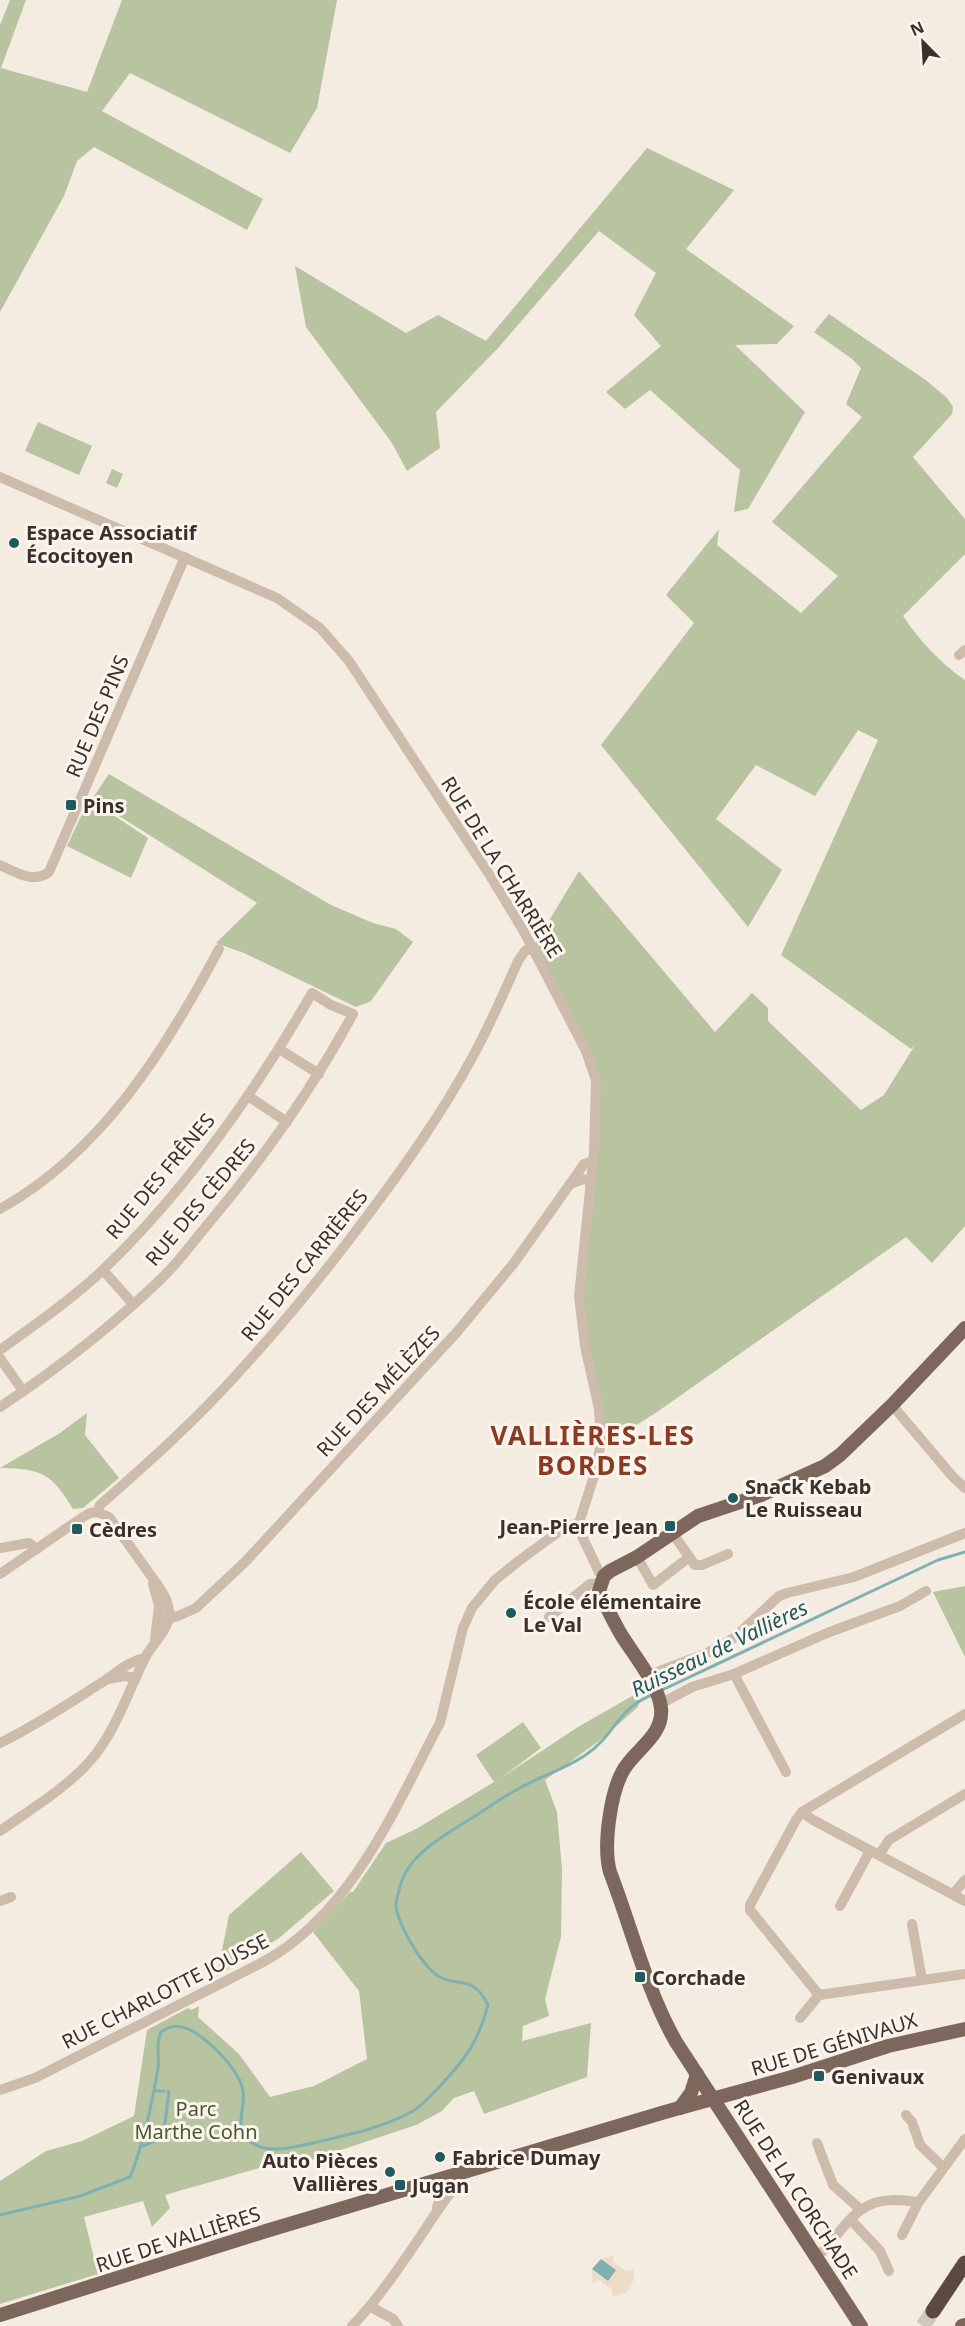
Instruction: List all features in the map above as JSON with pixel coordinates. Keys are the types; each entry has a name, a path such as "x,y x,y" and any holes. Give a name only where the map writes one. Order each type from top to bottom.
{"highway":[{"path":"933,2311 965,2263"}],"main road":[{"path":"659,1702 649,1679 611,1616 599,1591 602,1579 698,1516 761,1495 825,1466 840,1455 892,1405 965,1328"},
{"name":"RUE DE LA CORCHADE","path":"659,1702 662,1710 657,1729 631,1759 621,1775 608,1829 607,1855 610,1872 654,1997 669,2028 861,2326"},
{"name":"RUE DE GÉNIVAUX","path":"714,2099 888,2046 965,2029"},
{"path":"680,2108 692,2093 697,2074"},
{"name":"RUE DE VALLIÈRES","path":"0,2315 266,2231 714,2099"}],"street":[{"name":"RUE DE LA CHARRIÈRE","path":"0,477 277,598 300,613 334,643 349,661 489,874 532,947 593,1066 596,1080 593,1162 579,1296 585,1346 598,1409 602,1442 596,1473 579,1523"},
{"name":"RUE DES PINS","path":"0,865 31,878 38,878 49,872 185,557"},
{"name":"RUE DES CARRIÈRES","path":"0,1574 83,1517 97,1512 100,1505 168,1444 238,1374 294,1310 405,1165 440,1113 473,1056 518,961 525,951 532,947"},
{"path":"0,1209 27,1194 53,1174 108,1118 152,1062 219,949"},
{"name":"RUE DES FRÊNES","path":"0,1350 52,1313 103,1270 152,1219 248,1096 312,993"},
{"name":"RUE DES CÈDRES","path":"0,1407 80,1349 163,1278 240,1186 319,1074 353,1014 312,993"},
{"path":"279,1049 319,1074"},
{"path":"248,1096 287,1122"},
{"name":"RUE DES MÉLÈZES","path":"164,1612 196,1608 246,1561 457,1332 514,1263 579,1169 584,1164 593,1162"},
{"path":"570,1184 583,1179 591,1181"},
{"path":"103,1270 133,1304"},
{"path":"0,1358 24,1391"},
{"path":"892,1405 965,1488"},
{"path":"0,1831 55,1792 90,1761 110,1733 145,1658 164,1629 166,1597 109,1517 97,1512"},
{"path":"549,1617 590,1584 602,1579 581,1534 579,1523"},
{"name":"RUE CHARLOTTE JOUSSE","path":"0,2090 35,2078 263,1962 289,1946 309,1927 338,1897 363,1865 440,1723 463,1628 472,1608 495,1580 512,1566 565,1527 579,1523"},
{"path":"649,1679 734,1638 780,1596 854,1577 965,1533"},
{"path":"673,1534 688,1558 698,1566 728,1554"},
{"path":"0,1548 29,1544 37,1549"},
{"path":"637,1557 654,1585 688,1558"},
{"path":"659,1702 692,1687 734,1674 827,1633 900,1606 926,1591"},
{"path":"0,1743 108,1679 122,1667 137,1659 145,1658"},
{"path":"734,1674 786,1772"},
{"path":"108,1679 125,1676 136,1678"},
{"path":"108,1679 122,1686 128,1697"},
{"path":"819,1995 750,1910 750,1905 802,1812 965,1714"},
{"path":"840,1906 874,1853 887,1842 965,1794"},
{"path":"802,1812 965,1901"},
{"path":"953,1894 965,1880"},
{"path":"0,1901 11,1897"},
{"path":"912,1924 922,1980"},
{"path":"800,2018 819,1995 965,1974"},
{"path":"906,2115 912,2122 920,2145 942,2168"},
{"path":"902,2235 918,2203 965,2139"},
{"path":"817,2143 833,2185 860,2209"},
{"path":"352,2326 371,2307 420,2237 437,2208 455,2187 453,2175"},
{"path":"437,2180 440,2194 437,2208"},
{"path":"815,2255 823,2251 860,2209 871,2203 883,2200 910,2200 918,2203"},
{"path":"851,2220 879,2251 889,2271"},
{"path":"371,2307 393,2319 398,2326"}],"green space":[{"path":"10,0 26,0 1,68 87,92 122,0 337,0 317,108 290,153 130,73 102,111 263,199 247,230 94,147 77,161 64,196 0,312 0,25"},
{"path":"647,148 734,190 686,249 794,326 777,344 735,345 805,412 748,509 734,512 740,470 650,390 625,409 606,392 661,346 634,315 656,273 599,231 499,347 436,412 440,448 407,471 392,443 306,327 295,266 406,333 438,315 486,341"},
{"path":"829,314 927,381 947,398 953,407 952,414 913,457 965,519 965,554 903,616 931,651 965,680 965,1226 932,1263 906,1237 657,1412 605,1445 582,1329 596,1080 533,947 579,871 715,1032 752,993 768,1008 768,1021 861,1110 884,1095 915,1045 911,1049 781,955 878,740 858,730 815,796 756,765 716,819 782,870 748,927 601,745 694,623 666,595 719,529 717,545 801,613 838,576 772,522 862,417 846,404 861,368 814,332"},
{"path":"38,422 92,446 79,475 25,451"},
{"path":"112,469 123,474 117,488 106,483"},
{"path":"109,774 331,905 373,923 396,929 413,942 371,1001 356,1007 244,953 216,943 257,903 92,799"},
{"path":"89,799 148,838 131,878 67,846"},
{"path":"87,1413 85,1435 119,1478 83,1508 73,1509 52,1480 44,1475 26,1470 0,1468 60,1433"},
{"path":"965,1586 965,1657 933,1592"},
{"name":"Parc Marthe Cohn","path":"641,1691 638,1707 599,1741 545,1780 557,1812 562,1869 561,1937 545,1999 549,2016 523,2026 522,2041 591,2023 587,2077 484,2114 474,2091 454,2098 442,2111 416,2125 302,2163 263,2167 165,2195 170,2208 152,2227 143,2201 84,2217 98,2274 0,2304 0,2181 46,2151 82,2141 134,2116 147,2030 188,2008 191,2010 199,2006 198,2017 239,2054 270,2097 314,2086 367,2059 359,1991 313,1932 350,1892 353,1892 386,1843 416,1829 494,1782 476,1755 523,1722 541,1748 501,1778 578,1727"},
{"path":"301,1852 334,1891 279,1938 217,1976 229,1915"}],"shaded area":[{"path":"614,2255 613,2262 626,2271 633,2269 634,2279 627,2292 612,2297 612,2290 599,2280 593,2283 592,2269 608,2281 616,2270 601,2259"}],"water":[{"path":"601,2259 616,2270 608,2281 592,2269"}],"waterway":[{"name":"Ruisseau de Vallières","path":"660,1691 938,1560 965,1552"},
{"name":"Ruisseau de Vallières","path":"0,2215 80,2196 130,2177 150,2109 158,2068 159,2037 161,2032 171,2027 177,2026 191,2030 210,2044 228,2063 243,2091 242,2131 245,2137 258,2146 273,2149 289,2148 351,2134 389,2122 420,2106 464,2058 480,2029 488,2005 477,1989 471,1985 440,1977 419,1956 407,1936 396,1908 403,1877 419,1855 429,1846 512,1792 587,1754 604,1739 624,1714 654,1694"},
{"name":"Ruisseau de Vallières","path":"154,2087 156,2091 164,2091"},
{"name":"Ruisseau de Vallières","path":"140,2147 163,2138 168,2091"}],"tunnel":[{"path":"923,2326 933,2311"}],"place":[{"name":"Espace Associatif Écocitoyen","path":"14,543"},
{"name":"Pins","path":"71,805"},
{"name":"Snack Kebab Le Ruisseau","path":"733,1498"},
{"name":"Jean-Pierre Jean","path":"670,1526"},
{"name":"Cèdres","path":"77,1529"},
{"name":"École élémentaire Le Val","path":"511,1613"},
{"name":"Corchade","path":"640,1977"},
{"name":"Genivaux","path":"819,2076"},
{"name":"Fabrice Dumay","path":"440,2157"},
{"name":"Auto Pièces Vallières","path":"390,2172"},
{"name":"Jugan","path":"400,2185"}],"district":[{"name":"VALLIÈRES-LES BORDES","path":"593,1450"}]}
